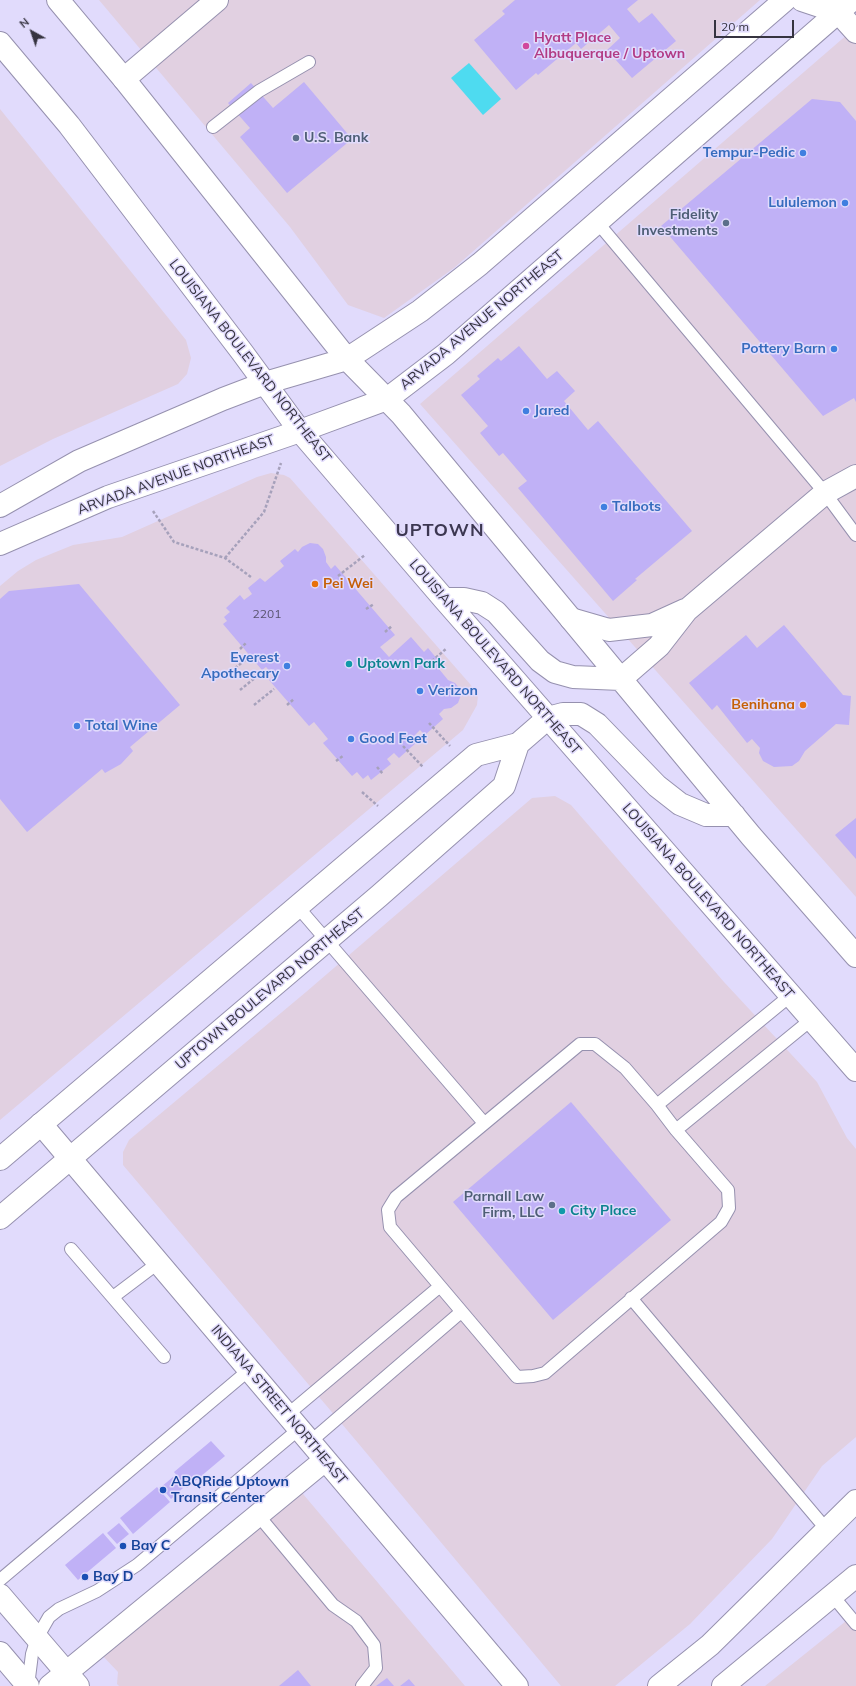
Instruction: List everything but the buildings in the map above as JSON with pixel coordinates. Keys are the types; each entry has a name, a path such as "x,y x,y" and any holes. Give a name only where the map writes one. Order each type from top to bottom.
{"street":[{"path":"58,0 124,79 347,359 388,399 734,815 856,956"},
{"path":"124,79 216,0"},
{"path":"0,506 79,461 223,399 265,383 347,359 420,311 480,264 785,0"},
{"path":"802,0 845,6 856,32"},
{"name":"ARVADA AVENUE NORTHEAST","path":"0,544 108,497 388,399 446,354 845,6"},
{"name":"LOUISIANA BOULEVARD NORTHEAST","path":"0,43 69,125 300,431 444,599 856,1070"},
{"path":"444,599 464,599 482,603 496,612 540,661 555,672 573,677 621,679 659,646 687,610 825,493 856,476"},
{"path":"571,619 609,630 652,625 687,610"},
{"path":"0,1159 476,755 518,744 548,718 563,714 581,714 597,724 657,786 680,804 706,815 734,815"},
{"name":"UPTOWN BOULEVARD NORTHEAST","path":"0,1218 504,786 518,744"},
{"name":"INDIANA STREET NORTHEAST","path":"41,1124 517,1686"},
{"path":"50,1686 72,1679 258,1515 325,1460"},
{"path":"659,1686 710,1645 856,1501"},
{"path":"723,1686 856,1576"},
{"path":"0,1595 72,1679"},
{"path":"0,1653 28,1686"}],"lane":[{"path":"213,127 258,91 309,62"},
{"path":"597,222 825,493 856,535"},
{"path":"297,906 484,1123"},
{"path":"657,1104 790,995"},
{"path":"676,1130 812,1019"},
{"path":"580,1044 595,1044 625,1068 657,1104 676,1130 728,1190 729,1208 721,1222 545,1373 533,1376 517,1377 439,1287 390,1227 388,1210 396,1197 580,1044"},
{"path":"71,1249 164,1357"},
{"path":"113,1298 158,1263"},
{"path":"299,1429 439,1287"},
{"path":"631,1298 826,1530"},
{"path":"28,1686 30,1665 37,1638 49,1617 59,1609 97,1591 137,1565 299,1429 461,1312"},
{"path":"0,1580 249,1370"},
{"path":"258,1515 333,1605 356,1621 374,1645 376,1668 362,1686"},
{"path":"832,1595 856,1624"}],"path":[{"path":"226,558 264,512 282,462"},
{"path":"153,511 174,542 226,558 251,577"},
{"path":"338,576 365,555"},
{"path":"366,609 374,604"},
{"path":"385,632 392,626"},
{"path":"240,649 246,643"},
{"path":"432,661 447,648"},
{"path":"227,674 248,658"},
{"path":"240,690 261,673"},
{"path":"254,705 274,689"},
{"path":"288,705 294,699"},
{"path":"429,723 451,748"},
{"path":"403,746 425,769"},
{"path":"336,761 343,756"},
{"path":"378,767 383,774"},
{"path":"362,792 378,806"}],"shaded area":[{"path":"99,0 760,0 454,268 384,318 348,305 290,227"},
{"path":"856,27 856,897 420,404"},
{"path":"0,109 186,340 191,358 187,374 178,384 53,439 0,466"},
{"path":"271,473 284,475 290,478 470,684 478,695 477,705 463,730 0,1120 0,586 18,571 36,560 73,545 122,537 257,477"},
{"name":"City Place","path":"555,796 571,805 724,982 817,1082 847,1138 856,1149 856,1437 822,1466 772,1539 690,1624 615,1686 561,1686 123,1165 123,1152 129,1140 306,992 532,798"},
{"path":"298,1488 465,1686 119,1686 117,1684 118,1672 99,1652"},
{"path":"856,1613 856,1686 765,1686"}],"water":[{"path":"469,63 501,99 483,115 451,78"}],"place":[{"name":"Hyatt Place Albuquerque / Uptown","path":"526,46"},
{"name":"U.S. Bank","path":"296,138"},
{"name":"Tempur-Pedic","path":"803,153"},
{"name":"Lululemon","path":"845,203"},
{"name":"Fidelity Investments","path":"726,223"},
{"name":"Pottery Barn","path":"834,349"},
{"name":"Jared","path":"526,411"},
{"name":"Talbots","path":"604,507"},
{"name":"Pei Wei","path":"315,584"},
{"name":"Uptown Park","path":"349,664"},
{"name":"Everest Apothecary","path":"287,666"},
{"name":"Verizon","path":"420,691"},
{"name":"Benihana","path":"803,705"},
{"name":"Total Wine","path":"77,726"},
{"name":"Good Feet","path":"351,739"},
{"name":"Parnall Law Firm, LLC","path":"552,1205"},
{"name":"City Place","path":"562,1211"},
{"name":"ABQRide Uptown Transit Center","path":"163,1490"},
{"name":"Bay C","path":"123,1546"},
{"name":"Bay D","path":"85,1577"}],"district":[{"name":"UPTOWN","path":"440,531"}]}
